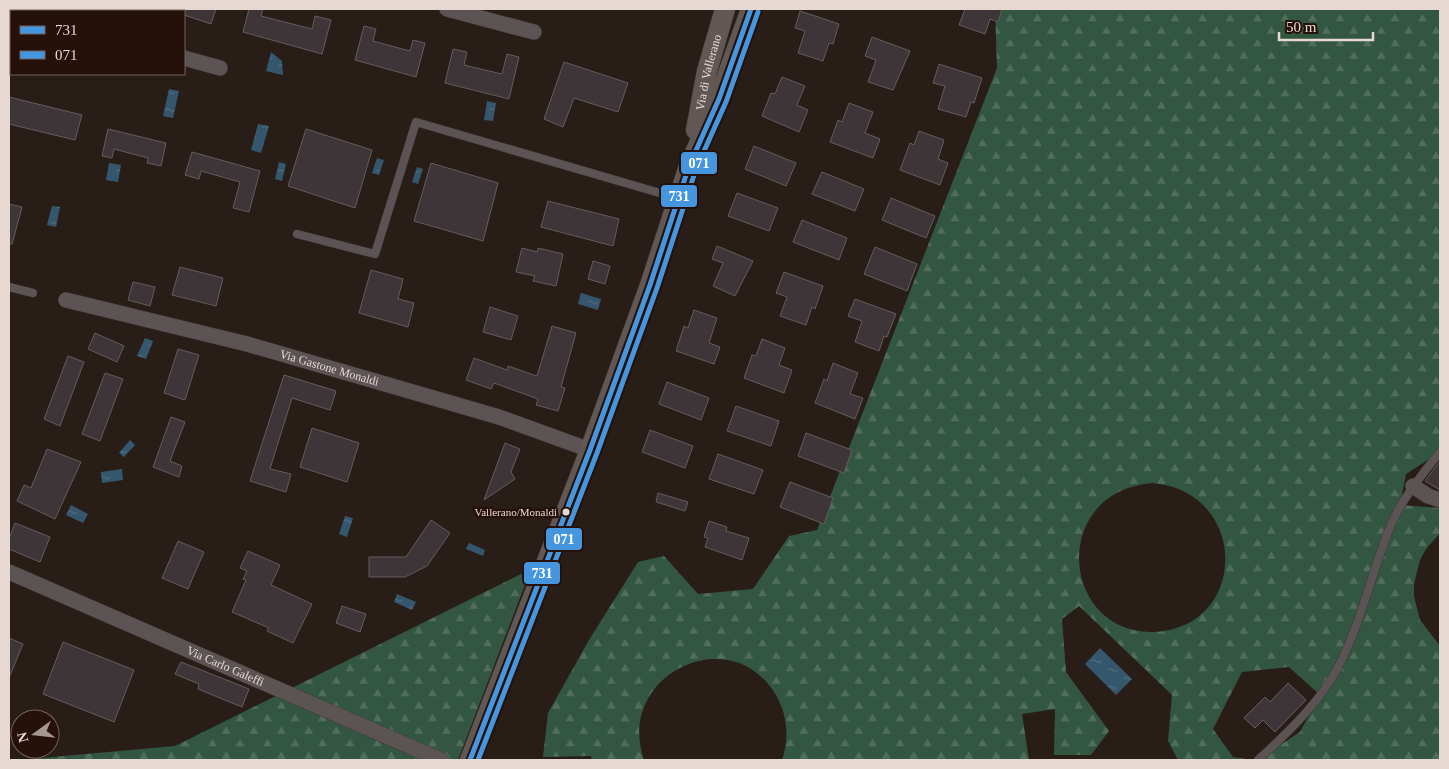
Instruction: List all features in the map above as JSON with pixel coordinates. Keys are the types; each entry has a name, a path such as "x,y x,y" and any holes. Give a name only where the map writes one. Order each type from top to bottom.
{"street":[{"path":"447,9 534,32"},
{"name":"Via di Vallerano","path":"689,166 708,70 725,9"},
{"name":"Via di Vallerano","path":"470,760 590,450 689,166 719,100 751,9"},
{"path":"185,58 220,68"},
{"name":"Via Gastone Monaldi","path":"66,300 247,344 499,416 590,450"},
{"path":"1412,486 1428,496 1440,500"},
{"name":"Via Carlo Galeffi","path":"9,572 441,760"}],"lane":[{"path":"297,234 375,254 416,122 678,198"},
{"path":"9,287 33,293"},
{"path":"1258,760 1303,714 1331,679 1346,651 1392,524 1412,486 1440,452"}],"green space":[{"path":"995,9 1440,9 1440,452 1406,474 1400,505 1440,508 1440,533 1426,549 1420,560 1414,584 1414,596 1420,620 1440,646 1440,760 1257,760 1300,732 1320,695 1289,667 1242,672 1213,729 1233,757 1253,760 1178,760 1168,741 1172,695 1079,606 1062,619 1066,672 1109,731 1091,755 1054,755 1055,709 1022,714 1029,760 782,760 786,744 786,728 781,705 777,697 758,673 734,661 708,659 683,666 662,681 646,702 639,729 644,760 592,760 591,756 543,757 548,713 589,640 638,562 664,556 698,594 753,589 789,536 817,530 997,68","holes":["1152,483 1184,492 1207,509 1221,533 1225,559 1221,585 1208,608 1185,625 1154,632 1123,627 1100,611 1085,589 1079,562 1082,535 1095,510 1118,492"]},
{"path":"531,569 458,760 19,760 60,759 60,756 175,746"}],"water":[{"path":"271,52 282,61 283,75 266,71"},
{"path":"169,89 179,91 173,118 163,116"},
{"path":"487,101 496,103 493,121 484,120"},
{"path":"258,124 269,126 261,153 251,150"},
{"path":"377,158 384,160 379,175 372,173"},
{"path":"279,162 286,164 282,181 275,179"},
{"path":"109,163 121,165 118,182 106,180"},
{"path":"417,167 423,169 418,184 412,182"},
{"path":"52,206 60,207 56,227 47,225"},
{"path":"581,293 601,299 598,310 578,304"},
{"path":"145,338 153,341 146,359 137,356"},
{"path":"130,440 135,445 124,457 119,453"},
{"path":"122,469 123,480 102,483 101,472"},
{"path":"71,505 88,514 83,523 66,515"},
{"path":"345,516 353,518 347,537 339,534"},
{"path":"469,543 485,550 483,556 466,549"},
{"path":"397,594 416,602 412,610 394,602"},
{"path":"1100,648 1132,679 1116,695 1085,664"}],"building":[{"path":"216,9 211,24 185,15 185,10 170,10"},
{"path":"249,9 263,9 261,16 312,29 315,16 331,20 322,54 243,32"},
{"path":"965,9 1002,9 998,22 990,19 985,34 959,25"},
{"path":"800,11 839,24 833,44 829,43 823,61 798,53 805,31 795,28"},
{"path":"364,26 376,29 373,41 410,51 413,40 425,43 416,77 355,60"},
{"path":"872,37 910,51 893,90 868,82 876,60 865,56"},
{"path":"453,49 467,52 464,65 502,74 507,54 519,57 509,99 445,83"},
{"path":"564,62 628,83 618,112 574,98 563,127 544,119"},
{"path":"939,64 982,78 974,103 971,102 966,117 938,109 945,86 933,83"},
{"path":"782,77 805,86 797,105 808,110 799,132 762,116 771,93 775,94"},
{"path":"9,97 82,115 75,140 9,124"},
{"path":"849,103 873,112 865,133 880,139 873,158 830,142 838,120 842,122"},
{"path":"108,129 166,143 161,166 147,163 148,158 114,149 112,158 102,156"},
{"path":"306,129 372,150 355,208 288,186"},
{"path":"919,131 944,140 938,159 948,163 940,185 900,170 910,143 914,145"},
{"path":"754,146 796,163 786,186 745,169"},
{"path":"192,152 260,171 249,212 233,208 240,182 201,171 199,179 185,175"},
{"path":"431,163 498,183 483,241 414,221"},
{"path":"822,172 864,189 855,211 812,194"},
{"path":"737,193 778,208 769,231 728,216"},
{"path":"891,198 935,216 926,238 882,220"},
{"path":"548,201 619,219 613,246 541,227"},
{"path":"9,204 22,207 12,244 9,244"},
{"path":"802,220 847,238 839,260 793,242"},
{"path":"717,246 753,261 735,296 713,286 723,263 712,259"},
{"path":"875,247 917,264 907,291 864,274"},
{"path":"522,248 537,252 538,248 563,254 556,286 533,281 535,276 516,272"},
{"path":"593,261 610,266 605,284 588,279"},
{"path":"180,267 223,278 216,306 172,295"},
{"path":"371,270 403,279 398,299 414,303 408,327 359,313"},
{"path":"784,272 823,286 815,309 812,307 806,325 780,316 787,297 776,293"},
{"path":"133,282 155,287 150,306 128,300"},
{"path":"855,299 896,314 887,337 884,336 879,351 855,342 862,321 848,316"},
{"path":"490,307 518,316 511,340 483,332"},
{"path":"694,310 717,318 709,343 720,347 714,364 676,351 684,326 688,328"},
{"path":"552,326 576,333 561,387 565,388 558,411 536,405 538,399 494,383 491,389 466,380 474,358 507,370 508,366 537,376"},
{"path":"95,333 124,346 117,362 88,349"},
{"path":"762,339 785,348 779,365 792,370 784,393 744,378 752,355 756,356"},
{"path":"178,349 199,355 185,400 164,393"},
{"path":"68,356 84,362 60,426 44,419"},
{"path":"833,363 858,373 850,394 863,398 855,419 815,403 824,379 827,381"},
{"path":"105,373 123,379 100,441 82,434"},
{"path":"284,375 336,391 330,410 292,398 270,469 291,474 286,492 250,481"},
{"path":"667,382 709,398 701,420 659,404"},
{"path":"736,406 779,421 771,446 727,431"},
{"path":"171,417 185,422 170,461 182,466 179,477 153,467"},
{"path":"312,428 359,443 347,482 300,467"},
{"path":"650,430 693,446 685,468 642,452"},
{"path":"806,433 852,450 844,473 798,456"},
{"path":"505,443 520,449 511,472 515,479 484,500"},
{"path":"47,449 81,462 55,519 17,501 24,485 31,488"},
{"path":"718,454 763,470 754,494 709,479"},
{"path":"1440,461 1440,490 1425,481"},
{"path":"790,482 833,498 824,524 780,507"},
{"path":"658,493 688,502 685,511 656,502"},
{"path":"431,520 450,533 427,566 405,577 369,577 369,557 406,557"},
{"path":"709,521 727,527 726,531 749,538 742,560 705,547 708,538 704,537"},
{"path":"15,523 50,537 40,562 9,549 9,539"},
{"path":"178,541 204,552 188,589 162,578"},
{"path":"248,551 280,565 271,585 312,604 293,643 267,631 269,628 232,612 246,580 243,579 247,571 240,568"},
{"path":"342,606 366,614 360,632 336,623"},
{"path":"9,638 23,644 9,678"},
{"path":"63,642 134,670 114,722 43,694"},
{"path":"181,662 249,689 242,707 198,689 199,684 175,674"},
{"path":"1288,683 1306,700 1275,732 1263,720 1255,728 1244,718 1265,697 1270,702"}],"transit line":[{"name":"731","path":"470,760 590,450 650,285 689,166 719,99 751,9"},
{"name":"071","path":"478,760 597,453 657,288 696,169 726,102 758,12"}],"place":[{"name":"Vallerano/Monaldi","path":"566,512"}]}
